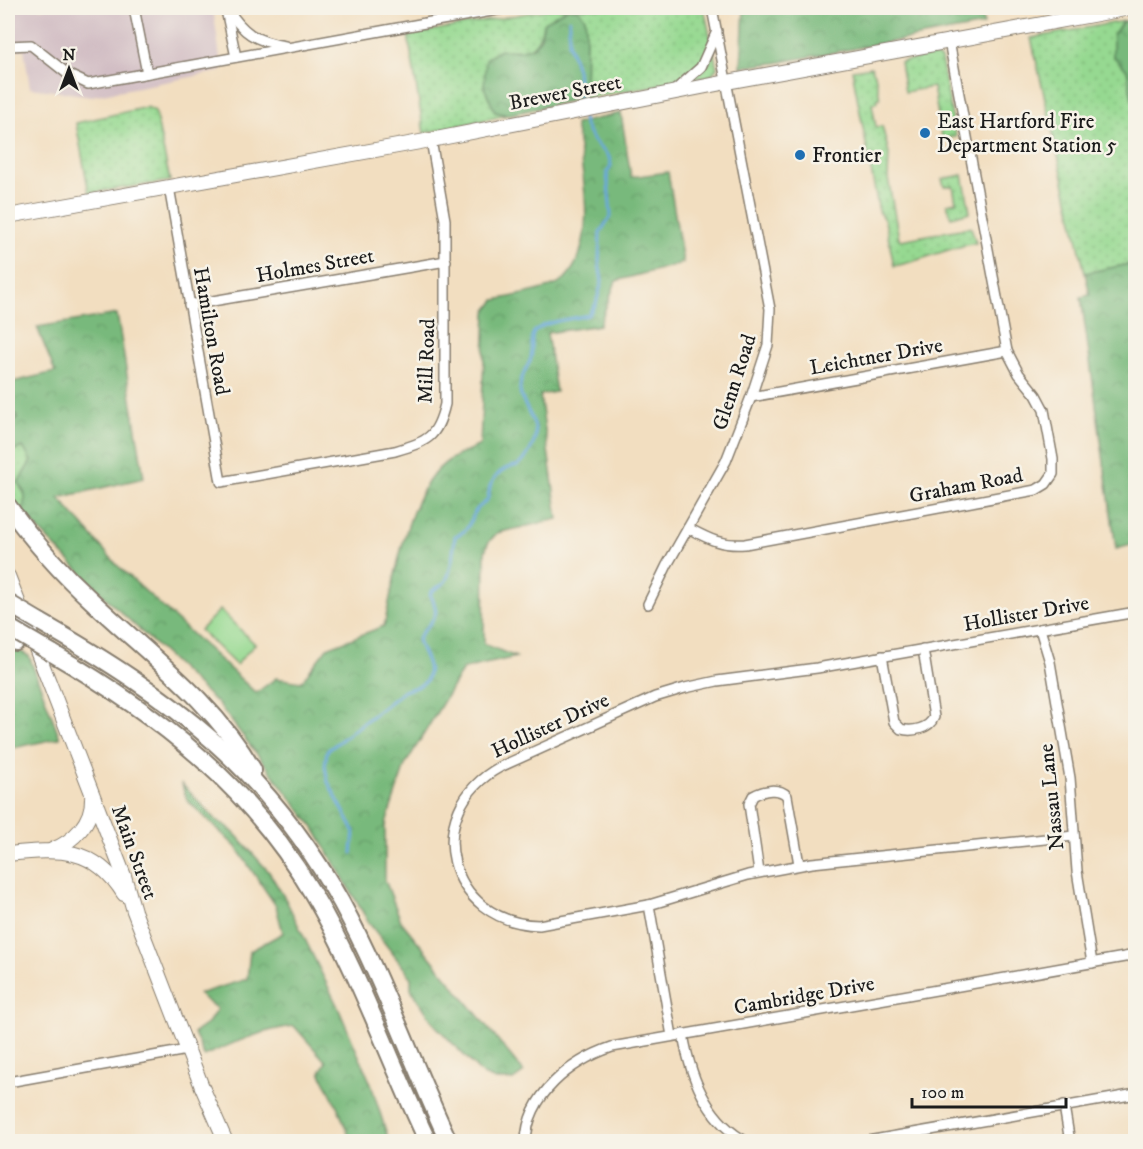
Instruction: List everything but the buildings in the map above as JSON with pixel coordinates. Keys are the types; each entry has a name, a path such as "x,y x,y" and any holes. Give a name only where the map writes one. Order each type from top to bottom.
{"highway":[{"path":"8,506 39,547 67,577 176,676 202,703 240,749 262,790"},
{"path":"8,603 111,663 153,691 209,737 262,790 301,838 342,904 449,1142"},
{"path":"11,634 58,658 137,706 195,752 240,796 283,848 307,884 332,929 428,1142"}],"main road":[{"name":"Brewer Street","path":"8,216 430,140 727,82 1130,8"},
{"name":"Main Street","path":"8,576 90,794 124,876 134,911 187,1050 226,1142"},
{"path":"52,850 70,840 82,827 91,809 90,794"},
{"path":"8,854 52,850 75,853 99,865 115,880 134,911"}],"street":[{"path":"134,8 147,73"},
{"path":"226,8 236,57"},
{"path":"226,8 251,36 264,42 293,47"},
{"path":"8,46 31,45 69,75 88,84 508,8"},
{"name":"Glenn Road","path":"648,604 667,565 726,461 751,398 768,345 770,309 712,8"},
{"path":"671,93 701,67 717,31"},
{"name":"Graham Road","path":"688,528 729,546 745,544 1035,490 1046,484 1053,474 1053,459 1044,410 1019,374 1007,351 949,41"},
{"name":"Mill Road","path":"221,482 395,451 416,445 432,436 441,422 445,404 445,220 430,140"},
{"name":"Hamilton Road","path":"169,187 221,482"},
{"name":"Holmes Street","path":"189,305 446,261"},
{"name":"Leichtner Drive","path":"751,398 1007,351"},
{"name":"Hollister Drive","path":"1074,836 799,864 759,872 649,905 539,925 516,923 495,915 471,895 455,865 452,840 455,819 460,806 476,784 497,769 661,695 708,682 817,668 1136,612"},
{"name":"Nassau Lane","path":"1040,629 1050,662 1070,778 1077,871 1092,963"},
{"path":"882,656 894,722 902,730 916,729 931,724 934,715 923,649"},
{"path":"759,872 749,804 752,797 760,792 777,790 787,796 799,864"},
{"path":"649,905 672,1036"},
{"name":"Cambridge Drive","path":"526,1142 529,1121 534,1109 551,1086 572,1067 612,1047 1136,956"},
{"path":"683,1034 688,1058 711,1110 728,1129 747,1142"},
{"path":"8,1082 187,1050"},
{"path":"862,1142 1136,1094"},
{"path":"1064,1106 1070,1142"}],"shaded area":[{"path":"8,8 213,8 222,71 92,96 30,88 24,49 8,51"}],"green space":[{"path":"555,8 704,8 717,68 710,76 585,98 586,27 544,22 538,39 530,48 500,50 495,112 507,115 424,133 408,35"},
{"path":"568,8 578,9 585,18 585,98 507,115 495,112 484,87 486,59 500,50 518,51 532,48 540,39 544,22"},
{"path":"744,8 981,8 984,25 775,63 741,67"},
{"path":"1136,20 1135,104 1127,70 1113,56 1113,35 1123,21"},
{"path":"1123,21 1113,35 1127,70 1135,104 1135,263 1085,273 1031,38"},
{"path":"935,55 941,59 956,137 942,137 933,87 905,92 900,62"},
{"path":"871,67 875,74 880,98 877,99 878,102 872,104 876,127 882,126 889,153 888,178 899,239 971,227 976,243 894,266 885,221 879,212 852,70"},
{"path":"147,107 155,111 170,181 89,193 76,123"},
{"path":"621,113 631,177 668,172 683,263 616,281 599,325 547,333 556,392 540,395 558,519 497,533 488,543 485,552 484,644 516,657 463,669 405,765 385,826 385,880 401,921 524,1072 513,1080 496,1080 483,1075 435,1025 411,989 411,977 369,923 314,828 219,705 108,600 22,513 25,501 18,483 31,461 23,447 12,450 8,426 17,420 17,415 13,413 8,418 8,383 55,372 37,327 117,314 144,478 59,498 117,565 256,693 276,678 301,682 327,648 384,626 405,535 424,489 436,472 451,459 480,445 486,312 495,300 557,285 573,268 581,250 586,207 575,124"},
{"path":"963,175 970,212 951,217 947,204 956,202 953,186 944,186 942,179"},
{"path":"1135,263 1135,544 1116,549 1081,297 1090,295 1085,273"},
{"path":"13,413 17,415 17,420 8,426 8,418"},
{"path":"8,426 16,450 23,447 31,461 18,483 26,496 22,513 8,492"},
{"path":"220,610 255,644 236,665 200,630"},
{"path":"8,645 29,656 60,738 8,749"},
{"path":"181,783 217,821 227,826 237,836 269,872 286,900 337,1005 371,1084 389,1141 351,1141 320,1072 326,1062 294,1026 259,1034 204,1056 194,1033 208,1023 217,1009 198,994 247,979 250,951 283,933 276,906 236,847 187,800"}],"waterway":[{"path":"569,19 569,44 577,70 580,105"},
{"path":"352,853 354,831 328,782 325,766 327,751 404,691 426,681 428,664 418,638 434,618 434,602 430,594 444,583 449,574 455,536 467,528 474,513 487,500 490,486 496,476 507,468 521,463 534,442 534,424 520,391 522,378 531,357 533,334 542,326 550,323 588,315 596,304 602,281 599,263 600,233 611,215 607,173 611,162 590,135 582,115"}],"place":[{"name":"East Hartford Fire Department Station 5","path":"925,133"},
{"name":"Frontier","path":"800,155"}]}
